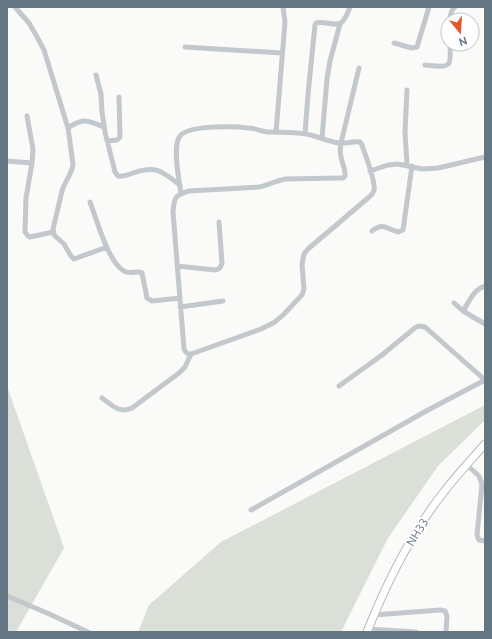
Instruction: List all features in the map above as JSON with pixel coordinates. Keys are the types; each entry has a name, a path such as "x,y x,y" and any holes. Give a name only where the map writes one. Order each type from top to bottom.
{"main road":[{"name":"NH33","path":"367,630 409,545 425,518 443,493 485,444"}],"street":[{"path":"15,7 32,29 44,50 68,128 73,164 72,170 63,185 53,232 64,244 74,259 107,247"},
{"path":"276,132 284,22 283,7"},
{"path":"322,138 330,61 340,24 350,7"},
{"path":"394,43 412,48 417,47 429,7"},
{"path":"305,134 315,25 316,23 321,22 340,24"},
{"path":"185,46 282,53"},
{"path":"424,65 446,66 449,64 450,52"},
{"path":"181,193 176,152 177,143 180,136 193,129 217,127 248,128 264,131 305,134 341,143 360,142 374,185 374,192 368,198 304,254 302,265 304,289 302,295 284,314 275,322 261,329 191,354 188,354 184,349 173,212 176,197 181,193 189,191 266,186 285,179 343,178 346,174 340,155 341,143 359,68"},
{"path":"96,75 101,94 104,128 116,175 122,177 142,170 158,170 180,185"},
{"path":"372,230 383,226 398,232 403,230 410,166 405,132 407,90"},
{"path":"107,141 117,140 120,137 119,97"},
{"path":"27,116 33,150 26,198 25,232 30,237 53,232"},
{"path":"68,128 75,123 84,120 104,128"},
{"path":"370,171 388,165 398,164 422,169 438,168 485,157"},
{"path":"7,161 32,162"},
{"path":"90,202 107,247 114,261 127,273 142,273 147,298 152,301 180,298"},
{"path":"177,266 215,270 219,269 222,263 219,222"},
{"path":"463,311 476,290 485,286"},
{"path":"180,307 223,301"},
{"path":"454,303 463,311 485,324"},
{"path":"251,510 428,410 485,380 431,332 422,326 416,327 382,355 339,386"},
{"path":"102,398 118,409 127,410 132,408 179,373 187,363 191,354"},
{"path":"467,465 481,479 482,484 477,535 479,540 485,541"},
{"path":"7,596 88,632"},
{"path":"374,615 434,610 445,611 448,616 446,632"},
{"path":"367,630 414,632"}],"shaded area":[{"path":"7,386 64,548 16,632 7,632"},
{"path":"485,405 485,420 438,466 388,538 341,632 138,632 149,605 221,542"}]}
